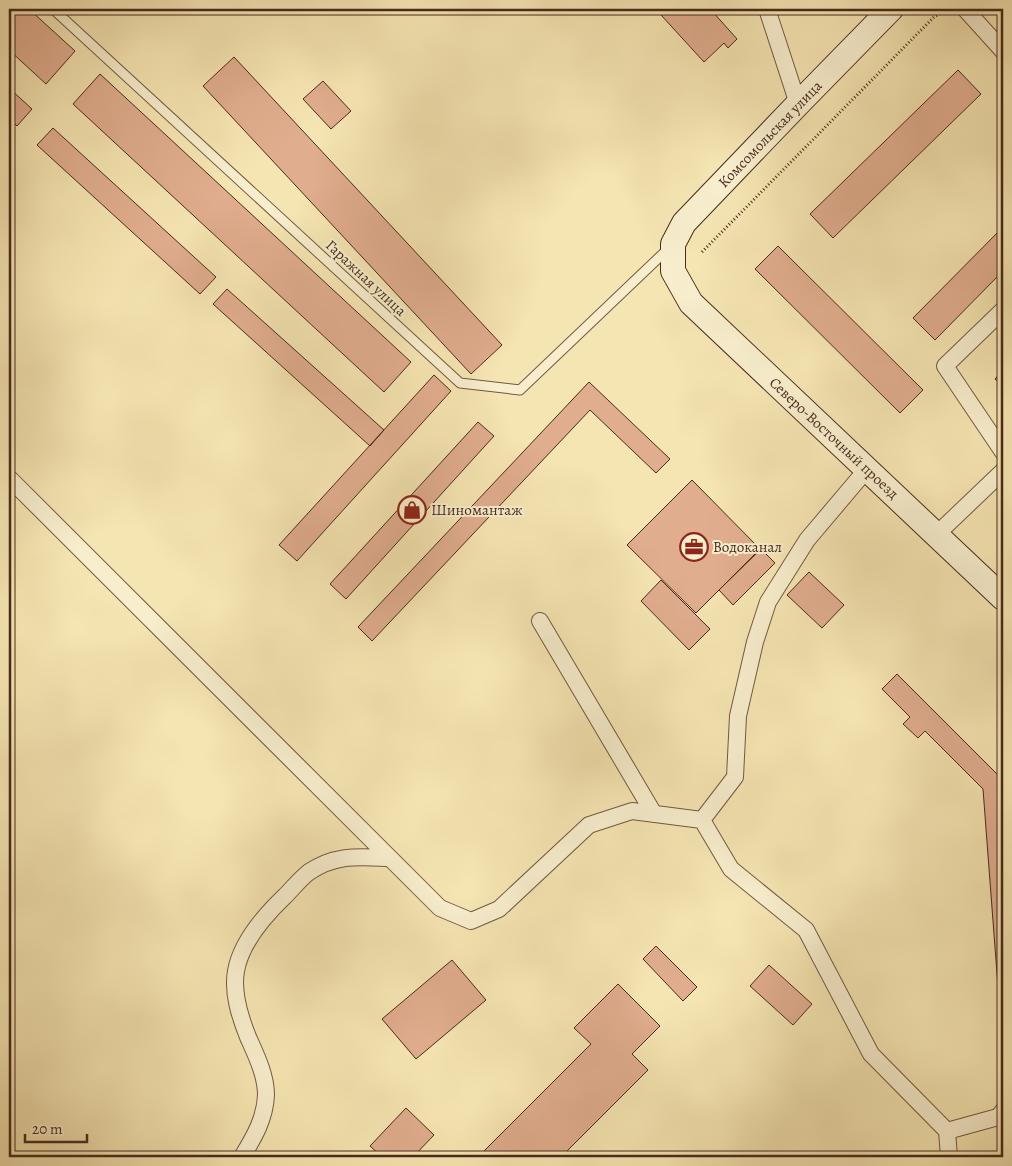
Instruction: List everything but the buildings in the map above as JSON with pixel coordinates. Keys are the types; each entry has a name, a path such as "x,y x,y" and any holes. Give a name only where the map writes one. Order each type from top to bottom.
{"street":[{"path":"767,9 798,104"},
{"name":"Комсомольская улица","path":"672,271 673,244 684,223 891,9"},
{"path":"965,9 1003,51"},
{"name":"Северо-Восточный проезд","path":"672,271 691,303 1003,598"},
{"path":"1003,310 945,366 1003,452"},
{"path":"702,820 735,777 738,716 755,642 768,602 807,540 867,469"},
{"path":"936,535 1003,471"},
{"path":"9,478 440,908 471,921 499,909 590,825 632,811 702,820"},
{"path":"540,621 654,814"},
{"path":"702,820 731,869 806,930 871,1054 948,1131 949,1157"},
{"path":"242,1157 257,1133 264,1114 266,1093 261,1067 236,1001 236,971 246,942 273,908 308,873 334,859 361,857 389,858"},
{"path":"948,1131 998,1117 1003,1111"}],"lane":[{"name":"Гаражная улица","path":"53,9 460,383 520,390 673,244"}],"path":[{"path":"702,252 934,17 949,9"}],"place":[{"name":"Шиномантаж","path":"412,510"},
{"name":"Водоканал","path":"694,547"}]}
